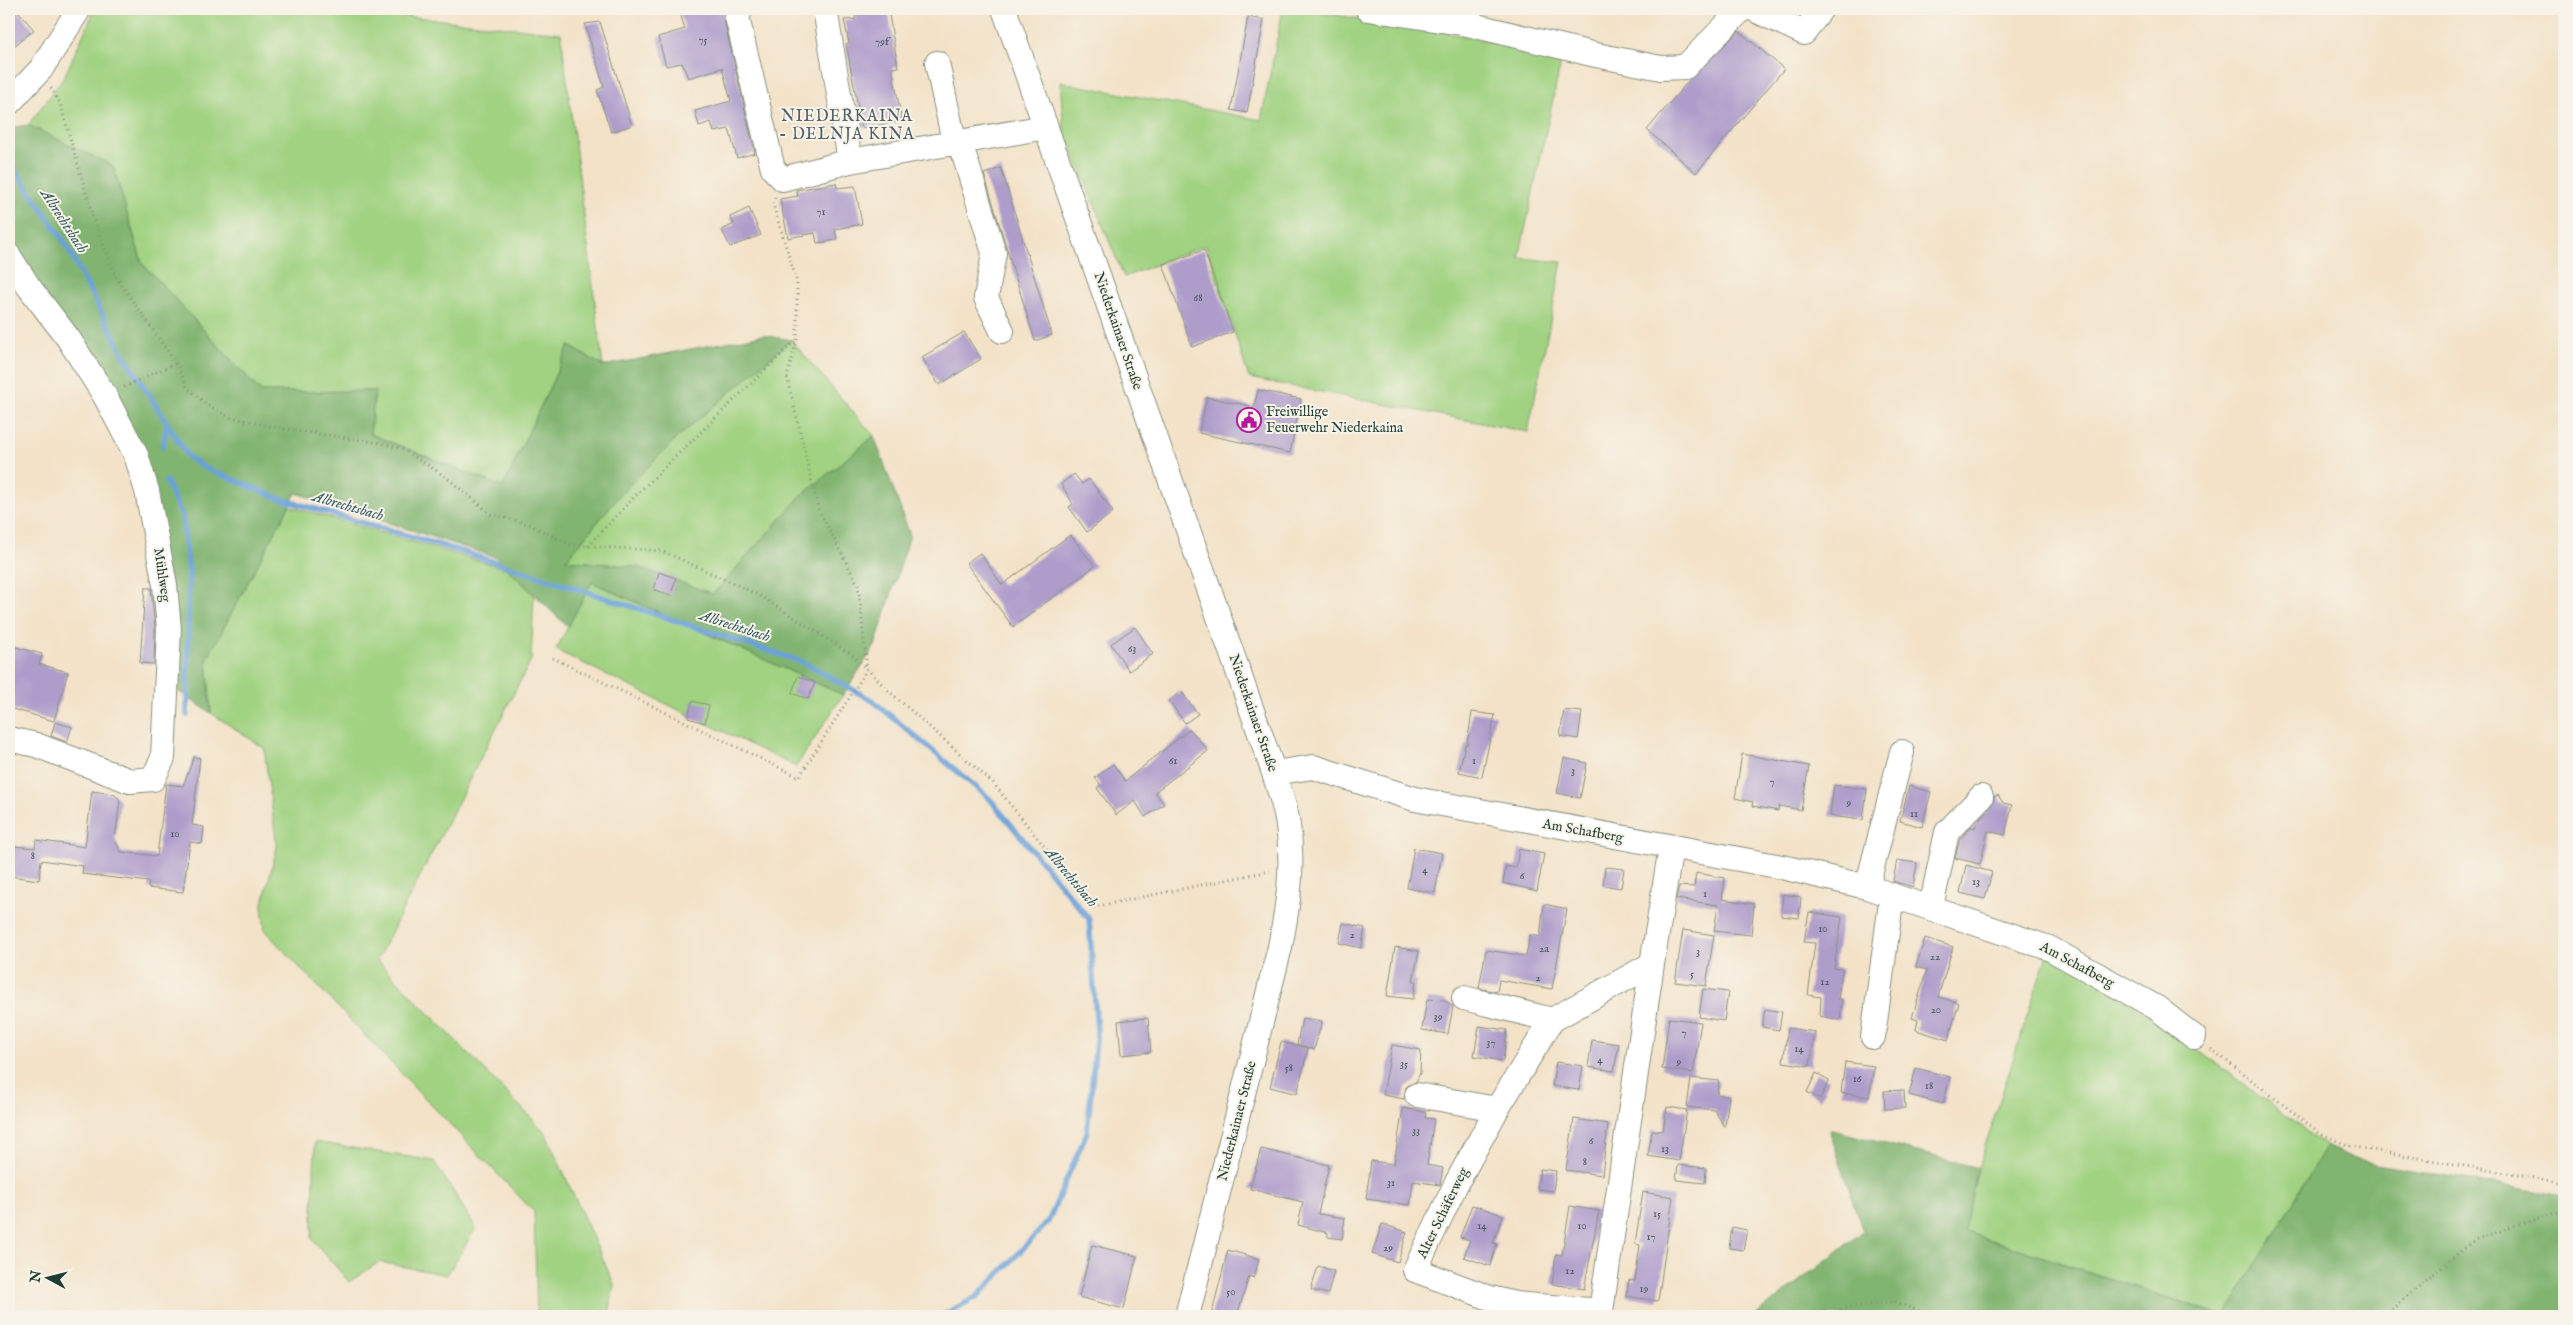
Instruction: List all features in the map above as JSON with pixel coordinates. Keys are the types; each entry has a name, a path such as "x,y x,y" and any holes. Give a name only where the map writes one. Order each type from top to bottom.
{"street":[{"path":"9,103 41,69 79,9"},
{"path":"741,9 737,17 773,169 783,178 850,161 958,144 1046,126"},
{"path":"825,9 850,161"},
{"name":"Niederkainaer Straße","path":"1004,9 1274,773 1288,823 1291,867 1290,895 1280,947 1187,1316"},
{"path":"1368,9 1469,16 1660,68 1686,67 1742,9"},
{"path":"1753,9 1804,33 1821,9"},
{"path":"937,63 952,132 965,158 994,253 986,298 1002,332"},
{"name":"Mühlweg","path":"9,256 29,287 68,338 106,396 136,455 156,530 165,585 168,629 163,758 153,779 130,781 36,745 9,739"},
{"path":"1867,888 1902,752"},
{"name":"Am Schafberg","path":"1274,773 1313,767 1415,800 1782,867 1892,895 2049,948 2157,1008 2194,1037"},
{"path":"1931,907 1947,832 1981,797"},
{"name":"Alter Schäferweg","path":"1652,964 1552,1020 1497,1109 1456,1184 1415,1270 1490,1298 1515,1304 1601,1311 1671,847"},
{"path":"1873,1037 1892,895"},
{"path":"1464,998 1552,1020"},
{"path":"1417,1096 1497,1109"}],"path":[{"path":"41,69 60,103 94,224 116,277 176,363 187,387 207,405 230,417 278,428 381,443 401,448 446,478 491,514 528,524 572,545 662,552 757,594 854,656 890,692 993,783 1093,907 1291,867"},
{"path":"553,658 799,777 867,668 858,586 818,508 788,376 797,339 797,282 773,204 783,178"},
{"path":"587,546 636,495 797,339"},
{"path":"122,387 176,363"},
{"path":"2194,1037 2320,1133 2349,1146 2564,1183"},
{"path":"2384,1316 2474,1240 2564,1210"},
{"path":"1816,1316 1851,1306 1896,1302 1931,1316"}],"green space":[{"path":"95,9 387,9 387,14 561,33 603,366 569,346 503,487 370,434 375,391 261,392 142,263 113,166 28,125 64,77"},
{"path":"1283,9 1299,9 1459,35 1562,57 1519,258 1562,262 1528,432 1249,378 1206,245 1124,277 1064,131 1060,82 1261,120"},
{"path":"28,125 113,166 142,263 261,392 375,391 370,434 503,487 569,346 603,366 763,335 791,340 679,436 619,496 566,560 638,567 713,594 800,497 874,436 910,535 875,646 843,695 592,582 568,627 495,557 296,493 207,659 211,713 167,684 147,491 34,277 9,240 9,128"},
{"path":"791,340 874,436 800,497 713,594 638,567 566,560 619,496 679,436"},
{"path":"289,506 508,569 534,594 531,660 377,960 545,1132 614,1284 609,1316 537,1316 534,1212 265,931 262,907 277,847 264,748 211,713 207,659"},
{"path":"591,582 843,695 796,767 556,650"},
{"path":"2049,948 2179,1036 2326,1146 2225,1316 1963,1231 1978,1168"},
{"path":"1829,1129 1978,1168 1964,1231 2223,1316 1754,1316 1863,1232"},
{"path":"315,1142 434,1161 476,1228 447,1275 379,1262 349,1282 312,1239"},
{"path":"2326,1146 2359,1161 2564,1196 2564,1316 2225,1316"}],"building":[{"path":"679,9 723,9 755,153 737,158 729,129 714,132 711,122 699,126 695,111 731,101 722,68 688,78 682,63 666,66 658,37 685,29"},
{"path":"854,9 888,9 898,67 892,68 902,121 862,128 846,44 849,43 844,20 856,19"},
{"path":"18,11 34,30 9,50 9,19"},
{"path":"1248,17 1264,20 1247,113 1231,110"},
{"path":"600,22 632,125 611,132 597,90 604,87 585,24"},
{"path":"1739,31 1784,69 1696,173 1647,130 1690,79"},
{"path":"1001,168 1052,335 1035,341 984,174"},
{"path":"836,183 837,188 855,186 862,224 835,229 837,240 817,243 815,233 788,238 780,199 798,196 796,190"},
{"path":"749,208 761,235 730,247 722,230 734,224 730,217"},
{"path":"1204,250 1233,332 1192,347 1163,264"},
{"path":"964,332 981,359 939,385 922,357"},
{"name":"Freiwillige Feuerwehr Niederkaina","path":"1258,390 1301,399 1290,453 1199,433 1207,397 1254,407"},
{"path":"1074,474 1082,484 1089,479 1113,512 1087,532 1069,507 1073,504 1061,484"},
{"path":"1070,535 1095,566 1013,627 966,563 980,553 1002,585"},
{"path":"659,572 676,578 671,595 654,590"},
{"path":"145,588 151,588 155,629 154,664 140,663"},
{"path":"1135,627 1153,654 1129,671 1111,644"},
{"path":"9,645 42,654 39,664 68,672 54,721 9,708"},
{"path":"798,676 815,683 808,699 792,693"},
{"path":"1181,691 1198,714 1185,723 1169,701"},
{"path":"692,701 709,705 705,723 688,718"},
{"path":"1564,710 1582,712 1578,739 1560,736"},
{"path":"1472,712 1495,715 1482,777 1459,772 1465,744 1467,745"},
{"path":"55,722 72,727 67,742 51,736"},
{"path":"1190,729 1208,751 1155,792 1164,804 1145,817 1135,801 1116,815 1097,788 1101,785 1095,778 1113,764 1125,781"},
{"path":"1742,754 1809,766 1801,810 1779,806 1778,811 1752,806 1753,802 1735,798"},
{"path":"194,757 200,758 192,825 204,827 202,844 190,842 183,892 148,888 149,882 82,874 83,866 41,860 39,880 9,876 13,846 35,848 36,840 85,847 92,791 114,794 120,800 115,840 121,852 157,856 166,784 183,786"},
{"path":"1564,758 1587,763 1580,798 1557,793"},
{"path":"1834,785 1867,789 1863,820 1830,816"},
{"path":"1909,786 1931,792 1922,827 1900,821"},
{"path":"1998,795 2003,803 2012,805 2005,835 1988,831 1980,864 1955,858 1960,839 1971,827 1975,828 1977,821 1991,807 1994,797"},
{"path":"1414,848 1442,853 1435,893 1407,888"},
{"path":"1519,849 1544,854 1537,891 1503,883 1506,866 1516,868"},
{"path":"1897,860 1917,863 1913,887 1893,881"},
{"path":"1966,865 1992,872 1985,899 1960,893"},
{"path":"1605,867 1624,869 1621,888 1603,885"},
{"path":"1696,873 1725,878 1722,899 1754,904 1751,935 1714,931 1718,905 1676,899 1679,886 1694,887"},
{"path":"1783,894 1801,897 1799,918 1781,916"},
{"path":"1544,904 1567,909 1552,989 1499,980 1497,992 1479,988 1486,950 1526,956 1530,935 1540,937"},
{"path":"1809,912 1842,917 1834,968 1842,969 1838,999 1842,999 1840,1020 1820,1016 1821,997 1808,995 1815,943 1804,942"},
{"path":"1343,923 1365,928 1361,948 1339,943"},
{"path":"1683,930 1714,935 1706,986 1675,982"},
{"path":"1925,938 1953,947 1938,997 1959,1003 1948,1040 1916,1030 1918,1020 1912,1018 1927,970 1916,967"},
{"path":"1395,947 1419,951 1413,981 1416,981 1413,999 1387,996"},
{"path":"1703,989 1728,992 1724,1021 1699,1017"},
{"path":"1427,999 1444,1000 1453,1006 1448,1034 1422,1030"},
{"path":"1765,1009 1782,1012 1779,1030 1762,1027"},
{"path":"1148,1018 1151,1052 1121,1055 1118,1021"},
{"path":"1302,1018 1322,1021 1314,1050 1297,1044"},
{"path":"1669,1018 1701,1022 1693,1073 1662,1069"},
{"path":"1479,1026 1507,1030 1503,1061 1474,1056"},
{"path":"1788,1028 1815,1032 1810,1066 1783,1062"},
{"path":"1592,1040 1619,1044 1614,1071 1588,1067"},
{"path":"1281,1042 1308,1048 1297,1094 1270,1087"},
{"path":"1392,1045 1421,1050 1420,1073 1416,1082 1406,1087 1404,1099 1383,1095"},
{"path":"1556,1062 1583,1066 1579,1090 1552,1086"},
{"path":"1845,1062 1874,1066 1869,1097 1841,1093"},
{"path":"1916,1068 1950,1077 1943,1104 1909,1095"},
{"path":"1816,1073 1829,1080 1820,1099 1807,1092"},
{"path":"1691,1078 1719,1081 1717,1094 1729,1097 1725,1127 1714,1110 1687,1107"},
{"path":"1904,1090 1905,1108 1885,1109 1884,1091"},
{"path":"1667,1107 1687,1110 1679,1161 1648,1156 1652,1130 1663,1131"},
{"path":"1403,1108 1426,1112 1425,1118 1434,1119 1427,1165 1443,1168 1440,1185 1413,1181 1410,1205 1366,1199 1371,1161 1394,1164"},
{"path":"1574,1119 1608,1124 1602,1175 1566,1170"},
{"path":"1261,1149 1329,1165 1318,1214 1345,1218 1342,1239 1328,1237 1328,1233 1298,1225 1303,1202 1250,1189"},
{"path":"1678,1165 1706,1168 1705,1183 1676,1180"},
{"path":"1540,1169 1556,1171 1553,1191 1537,1189"},
{"path":"1643,1192 1673,1197 1658,1301 1626,1296 1629,1280 1635,1281 1640,1245 1635,1244"},
{"path":"1472,1205 1503,1215 1493,1243 1497,1244 1490,1266 1464,1257 1470,1240 1460,1237"},
{"path":"1570,1206 1599,1211 1584,1289 1552,1284 1556,1254 1562,1255"},
{"path":"1382,1224 1407,1232 1398,1262 1372,1254"},
{"path":"1732,1227 1747,1230 1743,1250 1729,1248"},
{"path":"1092,1245 1137,1256 1124,1309 1079,1297"},
{"path":"1228,1250 1259,1259 1254,1278 1249,1276 1237,1316 1211,1316"},
{"path":"1318,1266 1334,1271 1328,1294 1311,1290"}],"waterway":[{"name":"Albrechtsbach","path":"9,161 64,241 122,352 189,458 205,468 281,499 467,553 803,662 873,701 989,798 1089,919 1097,1031 1087,1132 1048,1222 977,1297 941,1316"},
{"path":"163,446 167,424"},
{"path":"166,481 182,516 189,572 187,715"}],"place":[{"name":"Freiwillige Feuerwehr Niederkaina","path":"1249,420"}],"district":[{"name":"NIEDERKAINA - DELNJA KINA","path":"847,126"}]}
